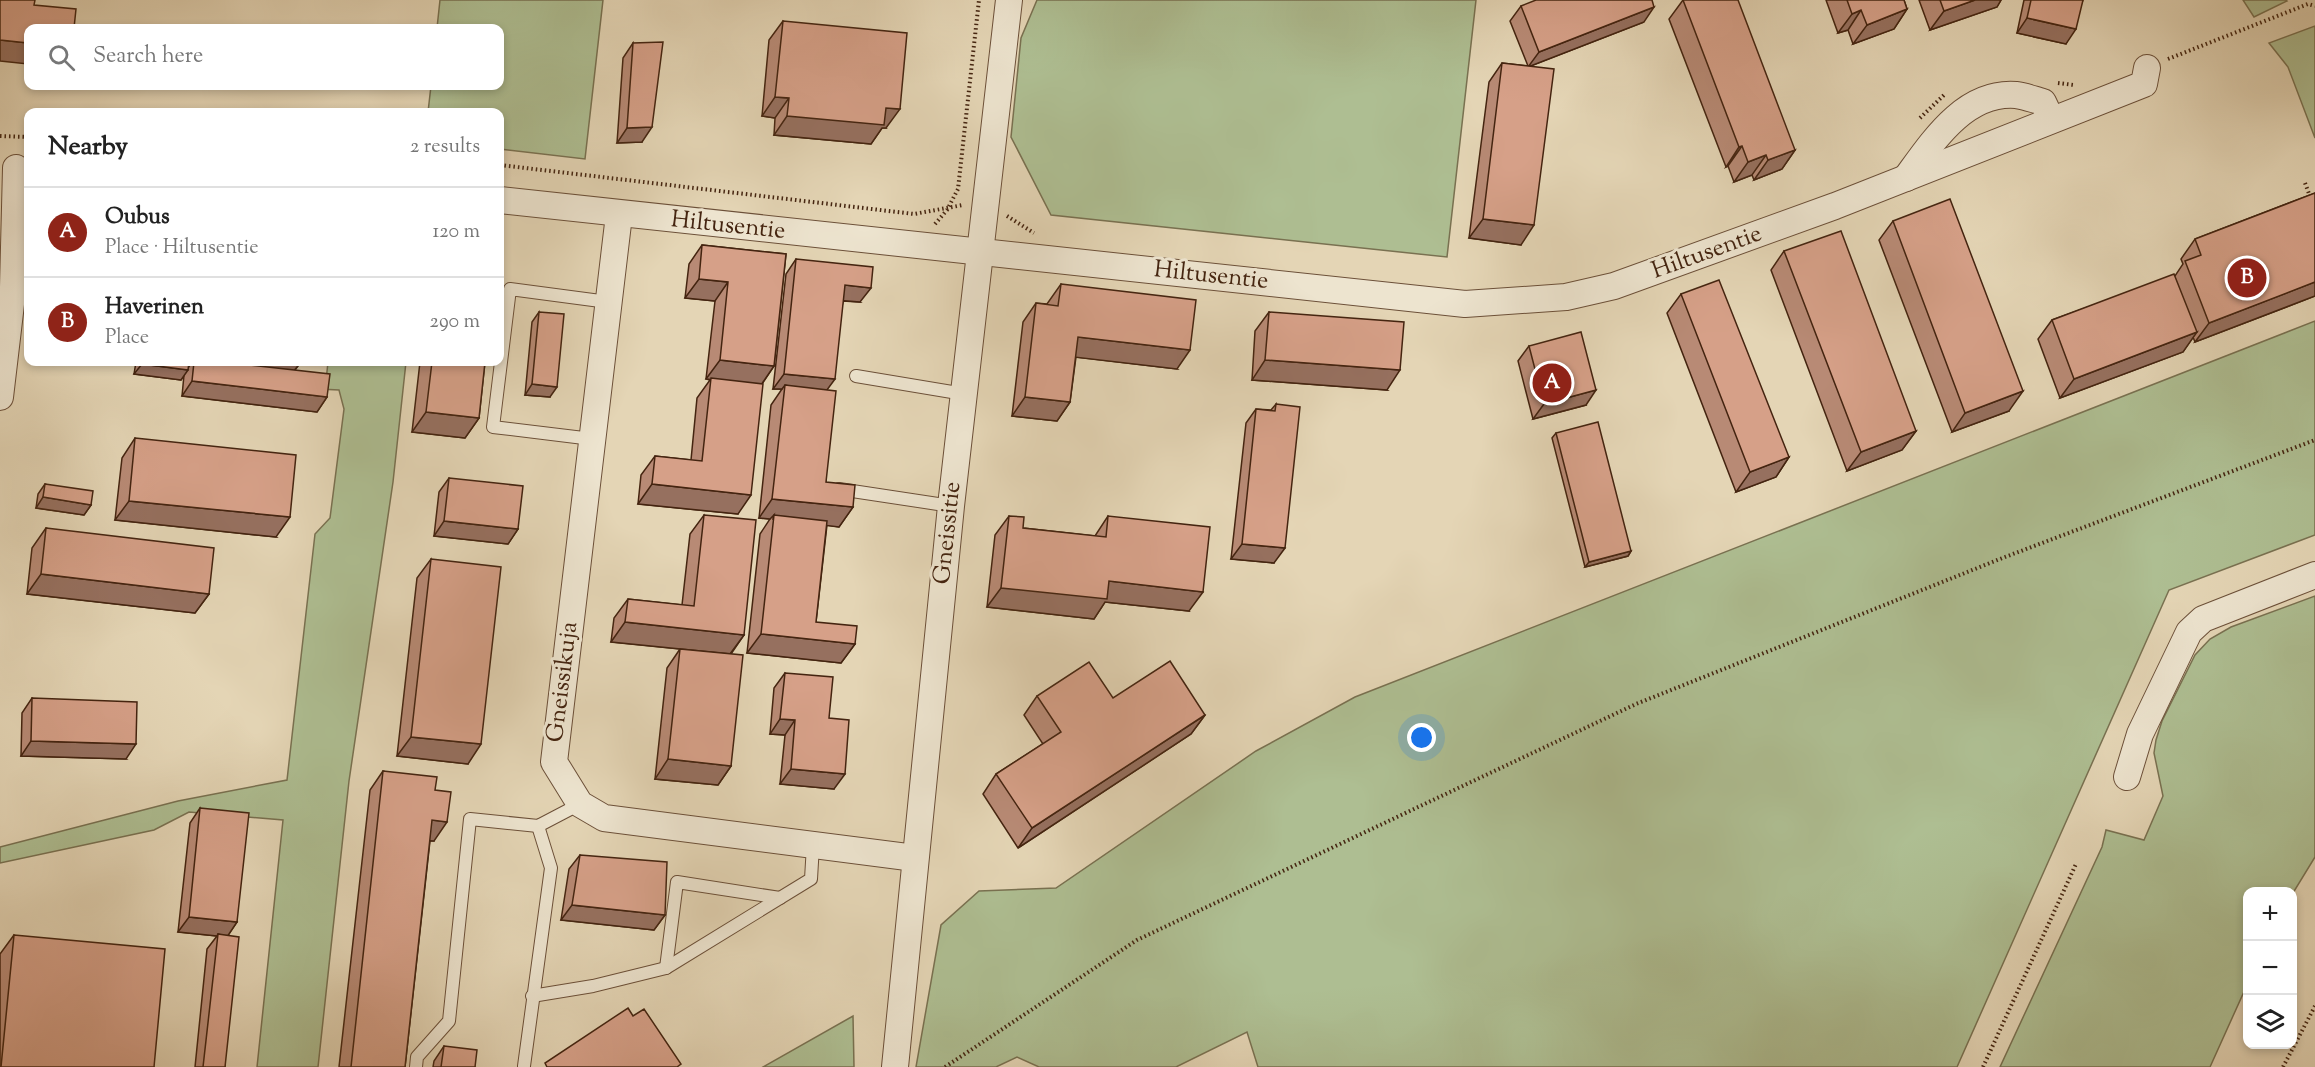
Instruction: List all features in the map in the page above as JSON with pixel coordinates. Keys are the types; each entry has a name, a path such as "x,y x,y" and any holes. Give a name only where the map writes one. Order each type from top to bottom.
{"street":[{"name":"Gneissitie","path":"895,1067 951,506 1009,0"},
{"name":"Hiltusentie","path":"504,201 619,215 979,251 1465,304 1566,297 1614,286 1696,258 1905,179 2051,119 2144,84 2147,68"},
{"path":"1905,179 1935,139 1972,103 1991,97 2017,95 2043,102 2051,119"},
{"path":"0,397 13,287 15,168"},
{"name":"Gneissikuja","path":"619,215 554,762 580,804 604,818 915,858"},
{"path":"2127,777 2140,734 2189,632 2203,619 2315,575"}],"lane":[{"path":"504,338 510,289 608,302"},
{"path":"501,366 493,427 592,439"},
{"path":"856,376 964,394"},
{"path":"835,488 951,506"},
{"path":"416,1067 417,1057 449,1021 470,819 538,826 580,804"},
{"path":"524,1066 551,868 538,826"},
{"path":"532,996 593,986 666,968 811,879 813,845"},
{"path":"666,968 677,882 780,898"}],"path":[{"path":"932,247 935,221 947,210 958,189 979,0"},
{"path":"2304,0 2315,6"},
{"path":"2147,68 2308,4"},
{"path":"2048,81 2070,85 2081,84"},
{"path":"1916,123 1939,98 1948,92"},
{"path":"0,136 24,137"},
{"path":"504,165 914,214 947,210 965,204 996,209 1037,235"},
{"path":"2305,183 2314,207"},
{"path":"945,1067 1137,940 1636,704 2005,557 2315,440"},
{"path":"1983,1067 2076,864"},
{"path":"2283,1067 2315,1006"}],"green space":[{"path":"440,0 603,0 585,159 504,149 504,108 428,108 431,90 504,90 504,24 437,24"},
{"path":"1037,0 1476,0 1447,257 1051,215 1011,137 1021,38"},
{"path":"2243,0 2286,0 2287,1 2254,17"},
{"path":"2315,26 2315,138 2288,67 2269,43"},
{"path":"2315,321 2315,535 2169,590 1957,1067 1258,1067 1247,1032 1176,1067 1039,1067 1017,1057 996,1067 916,1067 941,925 979,891 1056,888 1256,751 1355,697"},
{"path":"328,366 406,366 393,482 349,781 318,1067 257,1067 283,820 189,812 154,830 0,863 0,847 178,801 287,780 315,534 330,518 344,409 339,390 319,389 326,381"},
{"path":"2315,596 2315,857 2297,887 2243,887 2243,994 2210,1067 2000,1067 2102,847 2106,830 2144,840 2163,796 2154,753 2162,721 2195,655 2210,639 2231,627"},
{"path":"853,1016 854,1067 763,1067"}],"building":[{"path":"0,0 35,0 34,5 76,9 74,24 24,24 24,43 0,40"},
{"path":"1536,0 1652,0 1654,7 1539,52 1521,6"},
{"path":"1683,0 1738,0 1795,150 1768,160 1766,155 1748,162 1742,146 1739,147"},
{"path":"1847,0 1904,0 1907,9 1867,25 1861,10 1852,14"},
{"path":"1940,0 1975,0 1944,11"},
{"path":"2031,0 2083,0 2076,29 2027,18"},
{"path":"783,21 907,33 900,109 886,108 884,125 787,116 789,98 775,97"},
{"path":"663,42 652,127 627,128 633,43"},
{"path":"1502,63 1554,69 1534,225 1483,219"},
{"path":"2315,193 2315,282 2209,323 2185,261 2201,255 2195,239"},
{"path":"1950,199 2023,391 1965,413 1893,221"},
{"path":"1841,231 1916,431 1861,452 1784,251"},
{"path":"702,245 786,254 774,366 720,360 728,282 699,279"},
{"path":"796,259 873,267 871,288 845,285 835,379 784,374"},
{"path":"2174,274 2197,332 2074,379 2052,320"},
{"path":"1719,280 1789,457 1750,472 1681,294"},
{"path":"1061,284 1196,300 1190,350 1078,337 1070,402 1025,397 1036,303 1058,306"},
{"path":"539,312 564,314 557,387 532,384"},
{"path":"1269,312 1404,322 1400,370 1265,360"},
{"path":"1581,332 1596,390 1544,404 1529,346"},
{"path":"157,366 188,366 188,370"},
{"path":"194,366 259,366 330,374 327,397 192,381"},
{"path":"432,366 485,366 479,418 426,412"},
{"path":"711,378 763,384 751,495 652,484 655,456 702,461"},
{"path":"785,385 836,391 826,482 855,485 853,507 772,499"},
{"path":"1276,404 1300,407 1285,548 1242,544 1256,409 1275,411"},
{"path":"1598,422 1631,551 1589,562 1556,433"},
{"path":"135,438 296,455 290,517 129,501"},
{"path":"449,478 523,486 518,529 444,521"},
{"path":"45,484 93,491 91,505 43,497"},
{"path":"704,515 756,520 744,635 625,622 628,599 694,606"},
{"path":"774,515 827,521 816,622 857,626 855,644 761,634"},
{"path":"1009,516 1024,517 1023,528 1106,537 1108,516 1210,527 1203,592 1109,581 1107,599 1001,588"},
{"path":"46,528 214,548 209,594 41,574"},
{"path":"431,559 501,567 481,744 411,737"},
{"path":"680,649 743,655 731,766 668,759"},
{"path":"1170,661 1205,715 1032,828 996,774 1061,732 1037,696 1089,662 1113,698"},
{"path":"785,673 833,677 829,718 849,720 845,774 791,769 795,720 780,719"},
{"path":"32,698 137,702 136,744 31,741"},
{"path":"383,771 437,777 435,790 451,792 447,822 432,820 405,1067 351,1067"},
{"path":"200,808 249,813 237,922 189,917"},
{"path":"580,855 667,862 665,915 572,905"},
{"path":"218,934 239,937 225,1067 203,1067"},
{"path":"14,935 165,949 154,1067 1,1067"},
{"path":"628,1008 633,1016 644,1009 681,1064 677,1067 547,1067 545,1063"},
{"path":"444,1046 477,1050 475,1067 441,1067"}],"place":[{"name":"Haverinen","path":"2247,278"},
{"name":"Oubus","path":"1552,383"}]}
